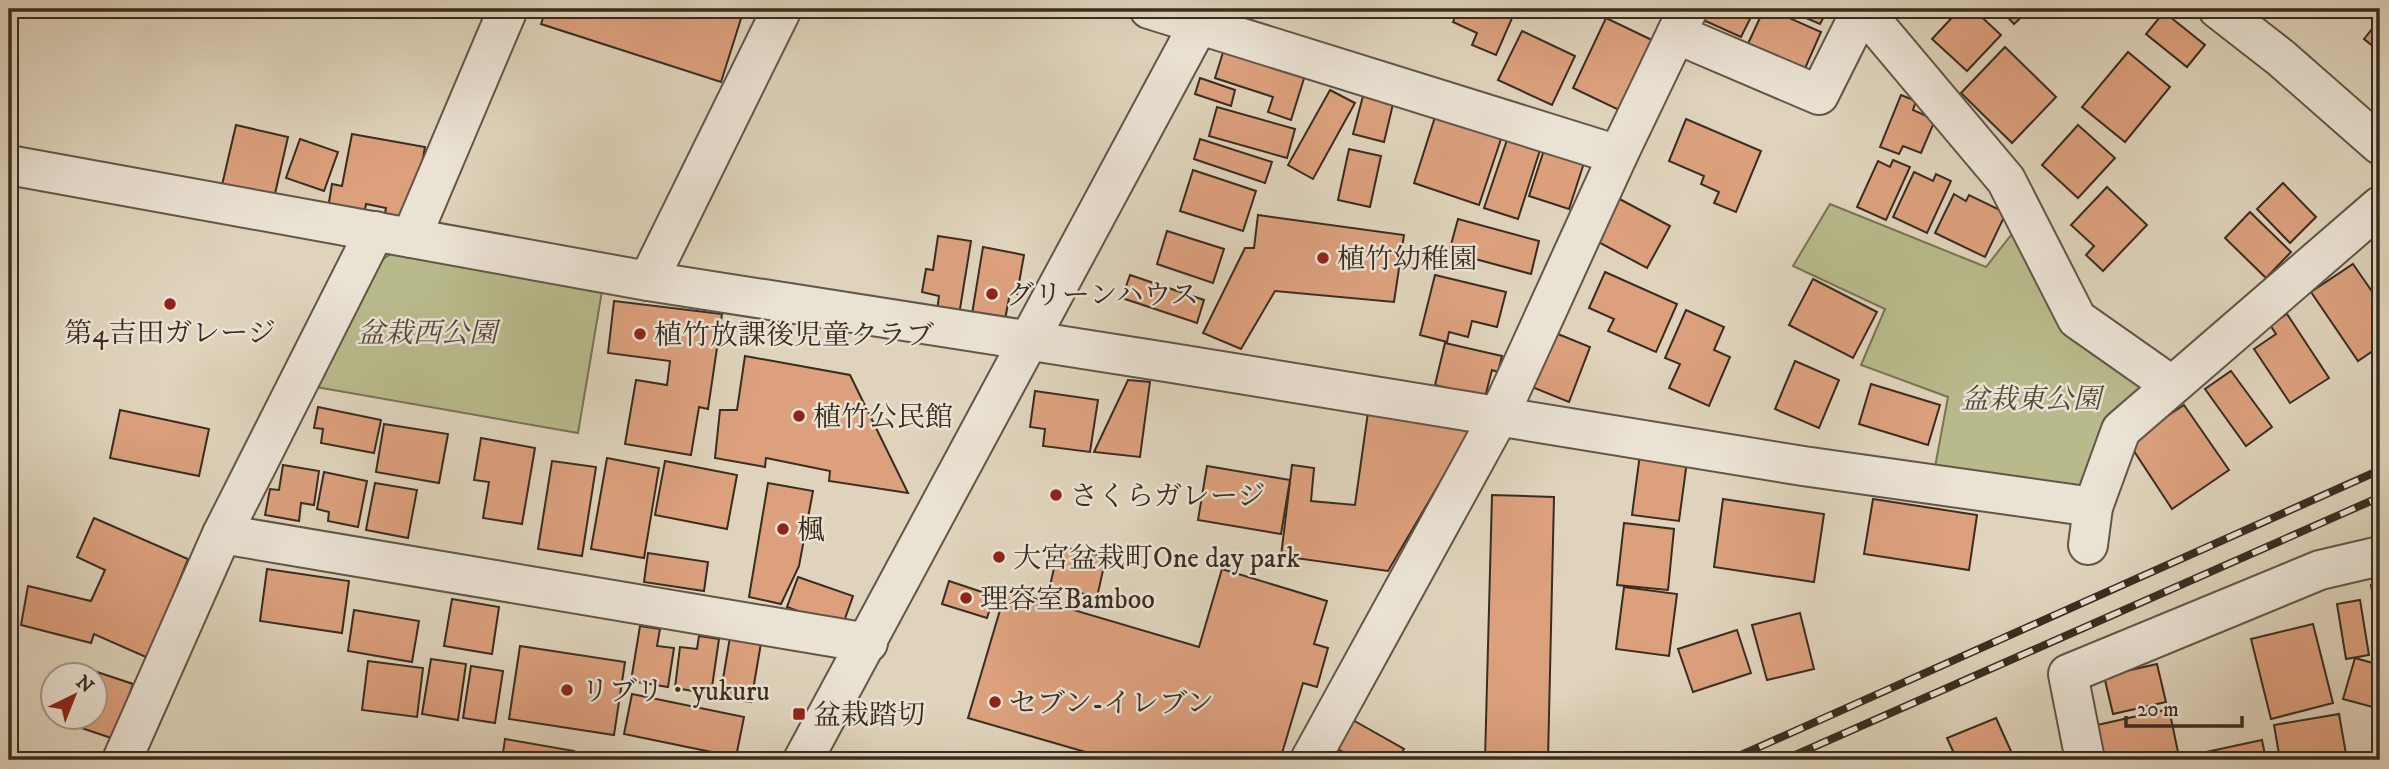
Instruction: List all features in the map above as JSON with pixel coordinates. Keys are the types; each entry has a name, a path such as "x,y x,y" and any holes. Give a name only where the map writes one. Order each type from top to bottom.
{"street":[{"path":"122,760 222,534 393,235 508,9"},
{"path":"648,281 782,9"},
{"path":"1149,9 1203,16 1618,155"},
{"path":"1310,760 1499,416 1682,22 1818,94 1862,9 2006,180 2077,319 2171,385"},
{"path":"2218,9 2372,126"},
{"path":"803,760 1203,16"},
{"path":"9,165 648,281 1803,466 2093,507"},
{"path":"2088,545 2093,507 2120,430 2380,206"},
{"path":"222,534 868,643"},
{"path":"2085,760 2068,674 2320,570 2380,556"}],"green space":[{"name":"盆栽東公園","path":"1830,204 1986,267 2015,230 2144,389 2080,493 1935,467 1948,397 1861,365 1885,309 1793,266"},
{"name":"盆栽西公園","path":"394,252 602,291 578,433 316,387 372,266"}],"building":[{"path":"546,9 744,9 721,82 541,24"},
{"path":"1449,9 1516,9 1496,55 1472,45 1477,33 1453,22 1457,12"},
{"path":"1706,9 1755,9 1741,37 1701,19"},
{"path":"1764,9 1821,32 1803,73 1746,48"},
{"path":"1785,9 1828,9 1820,24"},
{"path":"1960,9 1973,9 2001,35 1967,71 1932,39"},
{"path":"2000,9 2030,9 2014,24"},
{"path":"2164,12 2205,45 2187,67 2146,34"},
{"path":"1606,18 1652,40 1619,110 1573,88"},
{"path":"2380,19 2380,52 2364,39"},
{"path":"1522,31 1575,56 1552,105 1498,80"},
{"path":"1225,46 1306,72 1291,120 1268,112 1273,97 1215,78"},
{"path":"2005,47 2056,97 2012,143 1961,93"},
{"path":"2128,52 2170,87 2125,142 2082,107"},
{"path":"1200,78 1235,90 1231,106 1195,94"},
{"path":"1330,90 1355,103 1313,179 1288,165"},
{"path":"1901,95 1916,101 1913,110 1935,120 1921,153 1903,146 1899,154 1880,147"},
{"path":"1363,96 1393,104 1384,142 1353,134"},
{"path":"1217,107 1295,129 1287,158 1209,136"},
{"path":"1435,117 1501,139 1479,205 1414,183"},
{"path":"1686,119 1761,151 1736,212 1714,203 1719,192 1701,184 1704,176 1669,161"},
{"path":"236,125 288,137 274,198 222,185"},
{"path":"2078,125 2115,158 2078,198 2042,165"},
{"path":"352,134 425,147 411,224 384,218 386,208 366,204 364,215 328,208 332,184 342,186"},
{"path":"1508,137 1541,147 1518,219 1484,208"},
{"path":"300,139 338,152 324,191 286,178"},
{"path":"1200,139 1272,162 1265,183 1194,159"},
{"path":"1349,149 1381,156 1370,207 1338,200"},
{"path":"1544,150 1584,163 1569,209 1529,196"},
{"path":"1893,160 1910,167 1886,220 1857,207 1878,161 1890,167"},
{"path":"1193,170 1256,191 1243,231 1180,211"},
{"path":"1914,172 1933,181 1936,174 1951,181 1927,233 1893,217"},
{"path":"2283,183 2316,217 2290,243 2257,209"},
{"path":"2107,187 2147,225 2103,271 2086,255 2094,246 2071,225"},
{"path":"9,191 15,192 9,229"},
{"path":"1954,194 1966,201 1969,195 2006,213 1985,257 1935,233"},
{"path":"1614,196 1670,226 1647,268 1591,238"},
{"path":"2250,212 2291,252 2266,278 2225,238"},
{"path":"1258,215 1404,235 1394,302 1275,291 1241,349 1203,333 1245,248 1254,248"},
{"path":"1458,219 1539,241 1531,274 1449,252"},
{"path":"1167,231 1224,249 1213,283 1157,264"},
{"path":"938,236 971,241 959,315 937,311 939,296 922,292 926,269 933,270"},
{"path":"983,247 1024,255 1017,294 1010,293 1004,325 971,320"},
{"path":"2353,264 2380,303 2380,346 2358,361 2311,292"},
{"path":"1605,272 1677,304 1656,352 1608,331 1614,319 1589,308"},
{"path":"1130,275 1204,300 1197,323 1122,298"},
{"path":"1435,275 1506,292 1497,327 1472,321 1468,337 1449,332 1447,342 1420,335"},
{"path":"1813,279 1877,312 1853,358 1789,325"},
{"path":"614,301 722,314 708,409 699,407 691,455 625,444 636,380 667,385 670,361 608,353"},
{"path":"1686,310 1724,327 1714,350 1730,357 1709,406 1669,388 1680,364 1665,358"},
{"path":"2287,314 2329,378 2290,403 2254,349 2276,334 2270,325"},
{"path":"1553,332 1590,347 1569,402 1532,387"},
{"path":"1445,343 1502,356 1498,372 1492,370 1485,397 1435,385"},
{"path":"745,356 850,375 908,493 829,481 830,471 766,458 765,467 715,458 720,410 737,410"},
{"path":"1795,361 1839,380 1819,428 1775,409"},
{"path":"2231,371 2272,427 2246,446 2205,389"},
{"path":"1128,380 1150,382 1140,457 1094,452"},
{"path":"1871,384 1940,405 1928,445 1859,424"},
{"path":"1035,391 1098,400 1090,452 1043,446 1045,429 1030,427"},
{"path":"1369,405 1470,431 1388,571 1281,556 1292,465 1314,468 1311,501 1355,505"},
{"path":"2184,405 2229,470 2172,509 2128,442"},
{"path":"318,407 381,420 374,453 321,443 323,429 314,428"},
{"path":"120,410 209,429 199,476 110,458"},
{"path":"384,424 448,434 439,483 376,472"},
{"path":"481,438 535,448 522,524 483,518 489,482 474,480"},
{"path":"1640,454 1687,461 1679,521 1632,515"},
{"path":"607,458 659,468 644,558 591,549"},
{"path":"552,461 596,467 582,556 538,549"},
{"path":"665,461 737,475 727,529 655,515"},
{"path":"283,465 319,471 314,505 301,503 299,521 265,515 270,489 279,490"},
{"path":"1207,466 1290,480 1281,534 1198,520"},
{"path":"324,472 367,481 358,527 328,521 329,512 317,509"},
{"path":"375,483 417,490 408,538 366,530"},
{"name":"楓","path":"768,483 813,491 799,566 781,604 749,597"},
{"path":"1492,495 1554,497 1548,760 1485,760"},
{"path":"1723,499 1824,514 1814,582 1714,567"},
{"path":"1873,499 1977,515 1969,570 1864,554"},
{"path":"94,518 188,559 148,658 94,634 91,643 21,625 28,586 91,601 105,570 77,557"},
{"path":"1624,523 1674,529 1668,590 1617,585"},
{"path":"1059,546 1106,557 1097,597 1050,586"},
{"path":"648,553 708,562 704,591 644,582"},
{"path":"267,569 349,581 342,633 260,621"},
{"path":"1222,569 1327,601 1314,644 1328,648 1317,687 1303,683 1280,760 1113,760 968,718 1006,590 1199,647"},
{"path":"798,577 853,596 842,627 787,607"},
{"path":"949,581 994,596 987,618 942,604"},
{"path":"2380,584 2380,644 2371,585"},
{"path":"1624,587 1677,594 1669,656 1616,649"},
{"path":"452,599 499,607 492,654 444,646"},
{"path":"2360,600 2369,655 2346,659 2337,604"},
{"path":"354,610 419,621 412,662 348,651"},
{"path":"1800,613 1814,669 1767,680 1752,625"},
{"path":"2313,624 2333,703 2271,719 2251,639"},
{"path":"640,626 660,629 657,646 674,648 668,687 631,681"},
{"path":"1737,630 1751,673 1693,692 1678,649"},
{"path":"699,636 719,639 711,694 675,688 680,647 697,649"},
{"path":"730,637 761,643 751,702 720,697"},
{"name":"リブリ・yukuru","path":"520,646 625,662 614,735 509,719"},
{"path":"2355,658 2380,665 2380,709 2343,699"},
{"path":"431,659 466,664 458,720 422,714"},
{"path":"368,661 423,668 417,717 362,710"},
{"path":"2157,664 2166,702 2113,714 2104,676"},
{"path":"471,666 503,671 495,723 463,718"},
{"path":"108,676 133,684 114,739 87,730 108,730"},
{"path":"632,694 744,717 736,757 624,734"},
{"path":"2169,709 2178,752 2141,760 2104,760 2097,725"},
{"path":"2339,714 2347,760 2280,760 2274,725"},
{"path":"1996,718 2015,760 1957,760 1947,738"},
{"path":"1351,719 1404,749 1398,760 1357,760 1336,748"},
{"path":"505,739 574,751 572,760 502,760"},
{"path":"2262,740 2266,760 2193,760 2192,755"}],"railway":[{"path":"1730,760 2380,470"},
{"path":"1784,760 2380,497"}],"place":[{"name":"植竹幼稚園","path":"1323,258"},
{"name":"グリーンハウス","path":"992,294"},
{"name":"第4吉田ガレージ","path":"170,304"},
{"name":"植竹放課後児童クラブ","path":"640,334"},
{"name":"植竹公民館","path":"799,416"},
{"name":"さくらガレージ","path":"1056,495"},
{"name":"楓","path":"783,529"},
{"name":"大宮盆栽町One day park","path":"999,557"},
{"name":"理容室Bamboo","path":"966,598"},
{"name":"リブリ・yukuru","path":"567,690"},
{"name":"セブン-イレブン","path":"995,702"},
{"name":"盆栽踏切","path":"799,714"}]}
